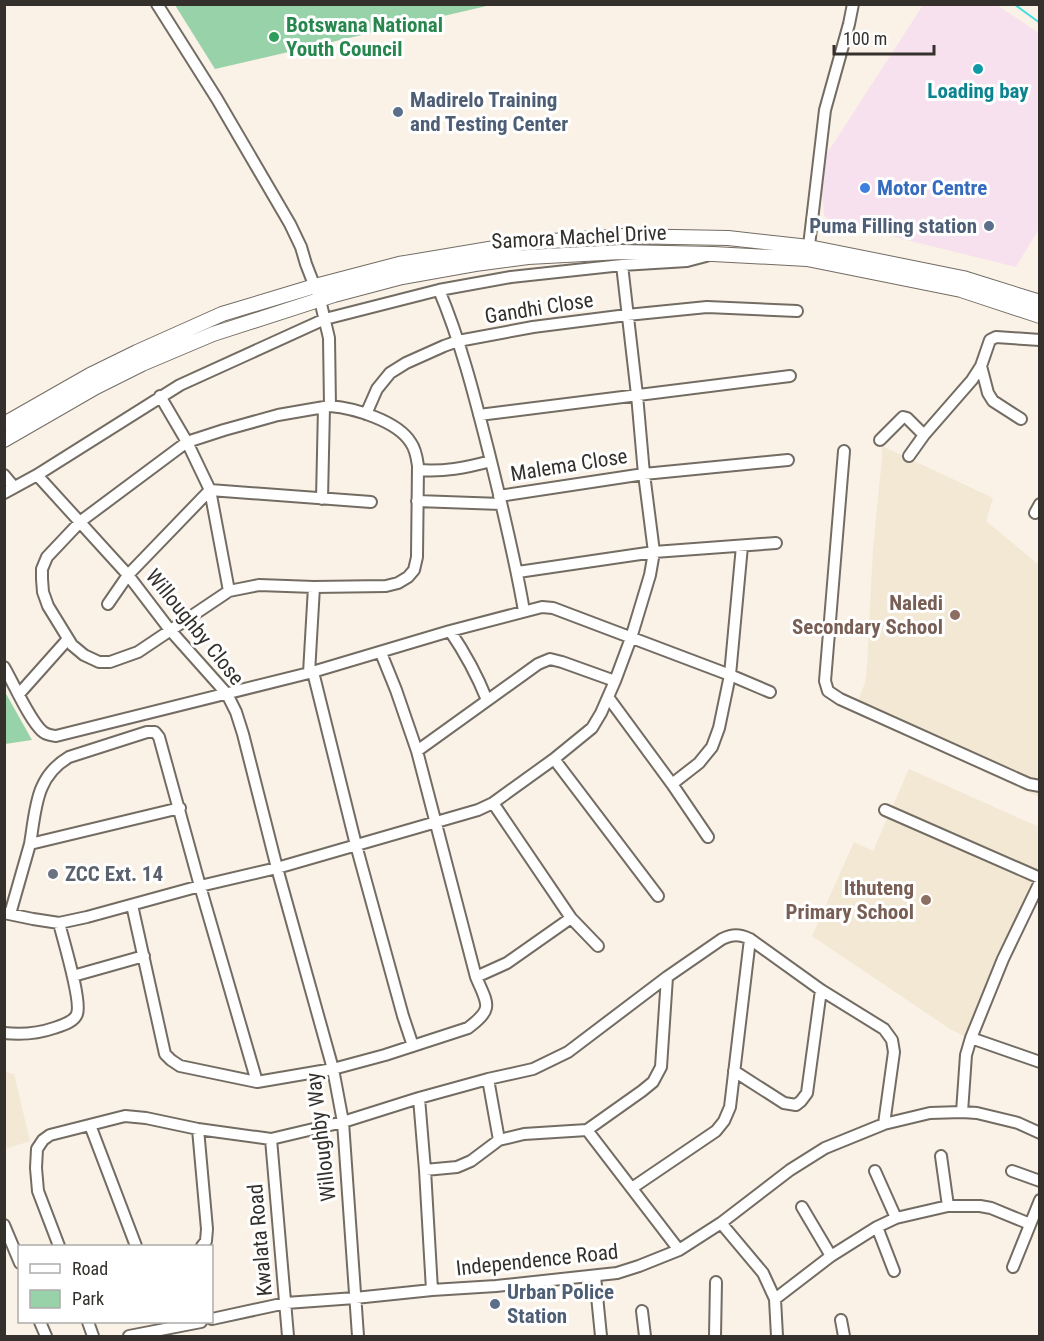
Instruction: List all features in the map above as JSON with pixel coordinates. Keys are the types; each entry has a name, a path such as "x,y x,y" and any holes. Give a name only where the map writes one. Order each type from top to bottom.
{"main road":[{"name":"Samora Machel Drive","path":"8,431 90,375 222,314 399,264 524,243 633,236 728,238 963,278 1040,302"},
{"name":"Samora Machel Drive","path":"8,431 142,364 213,334 402,277 528,257 621,252 808,253 961,290 1040,316"}],"street":[{"path":"157,4 212,91 290,224 320,300 329,338 322,499"},
{"path":"808,253 825,110 853,4"},
{"path":"4,475 9,490 37,475 180,385 325,319 439,290 511,277 696,260 713,254"},
{"path":"258,1082 200,886 159,737 155,732 147,732 69,757 50,772 43,784 37,801 30,844 7,913 59,923 200,886 277,868 478,810 493,803 592,728 601,714 631,638 650,575 654,552 622,265"},
{"path":"439,290 458,341 479,415 518,572 524,611"},
{"name":"Gandhi Close","path":"366,414 377,389 390,373 425,354 458,341 533,327 715,306 797,311"},
{"path":"909,456 970,382 981,366 987,343 996,337 1040,340"},
{"path":"981,366 989,397 1021,418"},
{"path":"479,415 790,376"},
{"path":"160,396 187,442 210,490 230,591"},
{"path":"327,406 342,407 366,414 392,426 406,436 412,444 418,470 417,557 414,570 408,577 386,586 259,585 230,591 138,652 111,662 99,662 84,656 72,645 48,606 43,592 42,569 46,557 81,521 187,442 278,415 327,406"},
{"path":"880,440 905,417 924,435"},
{"path":"844,451 825,681 828,691 840,699 1024,782 1040,786"},
{"name":"Malema Close","path":"417,501 500,500 644,474 788,460"},
{"path":"418,470 443,471 491,461"},
{"name":"Willoughby Close","path":"37,475 128,575 170,630 227,694 243,734 277,868"},
{"path":"210,490 371,502"},
{"path":"108,604 128,575 210,490"},
{"path":"518,572 654,552 776,543"},
{"path":"672,784 699,762 712,747 719,728 730,675 742,546"},
{"path":"315,587 311,672 413,1046"},
{"path":"4,668 35,723 48,735 56,736 311,672 450,631 542,607 553,608 770,692"},
{"path":"450,631 466,654 487,700"},
{"path":"19,694 68,639"},
{"path":"132,905 165,1053 180,1066 258,1082 333,1069 468,1028 478,1020 486,1011 486,1002 477,977 417,751 381,653"},
{"path":"417,751 538,664 550,660 562,662 615,681"},
{"path":"608,697 708,837"},
{"path":"554,759 658,896"},
{"path":"493,803 572,918 598,946"},
{"path":"30,844 180,808"},
{"path":"885,810 1040,878"},
{"name":"Willoughby Way","path":"277,868 333,1069 343,1122 358,1336"},
{"path":"962,1112 966,1055 971,1038 1040,882"},
{"path":"477,977 507,963 572,918"},
{"path":"4,1033 21,1035 40,1033 70,1022 77,1016 79,1007 73,976 59,923"},
{"path":"59,1245 38,1191 36,1168 37,1149 50,1135 125,1116 271,1139 343,1122 419,1098 533,1069 568,1052 667,977 732,934 750,939 821,990 884,1029 892,1040 894,1052 884,1124"},
{"path":"632,1188 716,1131 724,1120 730,1107 750,939"},
{"path":"73,976 144,956"},
{"path":"425,1170 457,1167 471,1161 499,1140 524,1134 587,1130 642,1091 653,1082 661,1066 667,977"},
{"path":"734,1071 784,1103 796,1105 801,1101 807,1093 821,990"},
{"path":"971,1038 1038,1058"},
{"path":"488,1079 499,1140"},
{"path":"419,1098 432,1290"},
{"name":"Independence Road","path":"213,1319 286,1303 496,1286 617,1273 679,1250 721,1223 790,1170 825,1148 884,1124 930,1113 962,1112 977,1113 1018,1123 1040,1133"},
{"path":"90,1125 136,1245"},
{"path":"198,1129 207,1229 206,1241 203,1245"},
{"path":"587,1130 679,1250"},
{"name":"Kwalata Road","path":"271,1139 288,1336"},
{"path":"941,1156 948,1206"},
{"path":"1012,1170 1040,1181"},
{"path":"875,1171 896,1218"},
{"path":"1012,1267 1040,1200"},
{"path":"775,1299 831,1256 877,1227 896,1218 948,1206 980,1206 991,1208 1030,1224"},
{"path":"802,1207 831,1256"},
{"path":"721,1223 763,1273 775,1299 777,1336"},
{"path":"4,1225 18,1258"},
{"path":"877,1227 894,1271"},
{"path":"595,1276 601,1336"},
{"path":"715,1336 716,1281"},
{"path":"642,1311 645,1336"},
{"path":"841,1320 844,1336"},
{"path":"129,1336 196,1323"}],"shaded area":[{"path":"923,5 997,5 1039,33 1039,229 1016,267 829,221 824,215 822,191 826,155"},
{"name":"Naledi Secondary School","path":"882,446 993,498 986,521 1039,565 1039,797 854,712 865,683 867,666 873,549"},
{"name":"Ithuteng Primary School","path":"909,769 1039,827 1039,864 966,1037 950,1029 812,936 854,842 873,851"},
{"path":"5,1072 14,1074 30,1141 5,1149"}],"green space":[{"name":"Botswana National Youth Council","path":"175,5 491,5 215,69"},
{"path":"5,692 32,740 5,744"}],"waterway":[{"path":"1014,4 1040,23"}],"place":[{"name":"Botswana National Youth Council","path":"274,37"},
{"name":"Loading bay","path":"978,69"},
{"name":"Madirelo Training and Testing Center","path":"398,112"},
{"name":"Motor Centre","path":"865,188"},
{"name":"Puma Filling station","path":"989,226"},
{"name":"Naledi Secondary School","path":"955,615"},
{"name":"ZCC Ext. 14","path":"53,874"},
{"name":"Ithuteng Primary School","path":"926,900"},
{"name":"Urban Police Station","path":"495,1304"}]}
